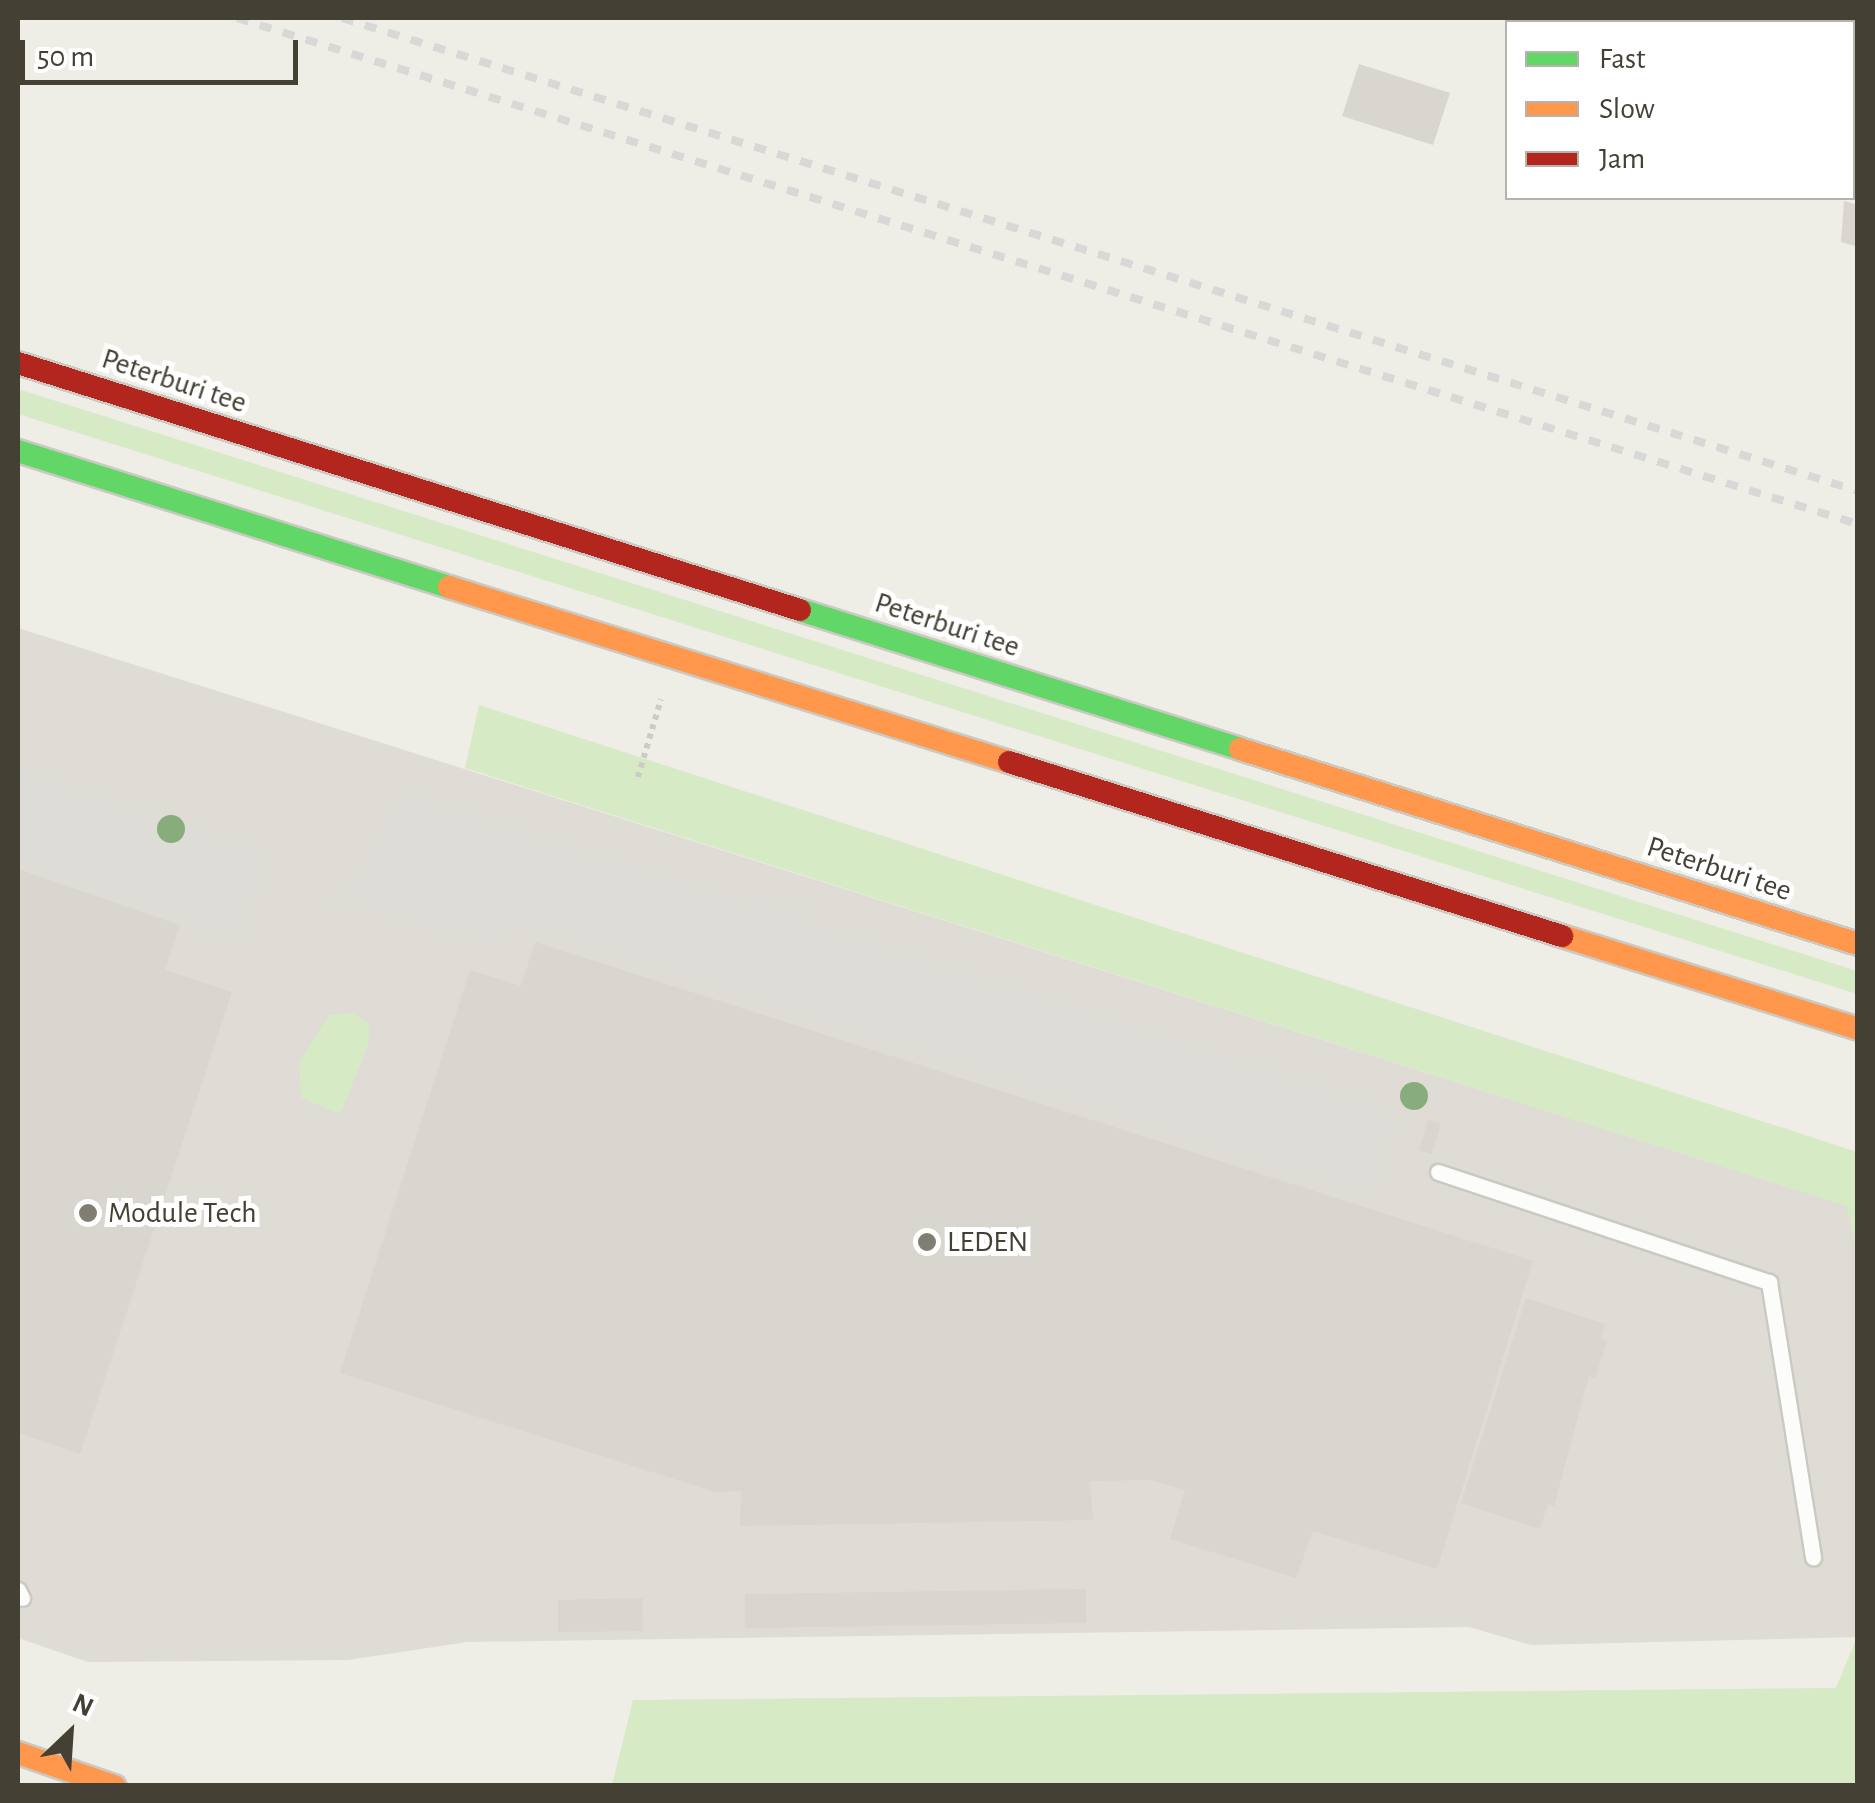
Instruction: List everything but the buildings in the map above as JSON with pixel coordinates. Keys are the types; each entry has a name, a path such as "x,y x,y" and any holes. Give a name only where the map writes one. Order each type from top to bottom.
{"main road":[{"name":"Peterburi tee","path":"18,363 1858,944"},
{"path":"18,451 1858,1029"},
{"path":"18,1753 114,1786"}],"lane":[{"path":"1438,1172 1769,1282 1812,1558"}],"path":[{"path":"638,778 674,654"}],"shaded area":[{"path":"18,628 1848,1206 1858,1251 1858,1637 1531,1645 1469,1627 467,1642 348,1660 88,1662 18,1638"},
{"path":"18,769 160,816 155,830 162,842 178,843 188,826 270,853 240,944 18,866"},
{"path":"399,790 751,903 755,892 811,909 808,921 1400,1111 1372,1199 516,925 511,936 488,947 325,898 354,883"}],"green space":[{"path":"18,389 1857,971 1857,994 18,414"},
{"path":"479,705 1857,1152 1857,1251 1847,1206 465,768"},
{"path":"354,1013 370,1025 368,1046 340,1114 301,1098 299,1063 329,1015"},
{"path":"1857,1637 1857,1785 612,1785 633,1700 1836,1688"}],"railway":[{"path":"237,18 1858,524"},
{"path":"342,18 1858,491"}],"traffic: fast":[{"path":"18,451 449,587"},
{"path":"800,610 1240,749"}],"traffic: slow":[{"path":"449,587 1009,762"},
{"path":"1240,749 1858,944"},
{"path":"1562,936 1858,1029"},
{"path":"18,1753 114,1786"}],"traffic: jam":[{"path":"18,363 800,610"},
{"path":"1009,762 1562,936"}],"place":[{"name":"Module Tech","path":"88,1213"},
{"name":"LEDEN","path":"927,1242"}]}
